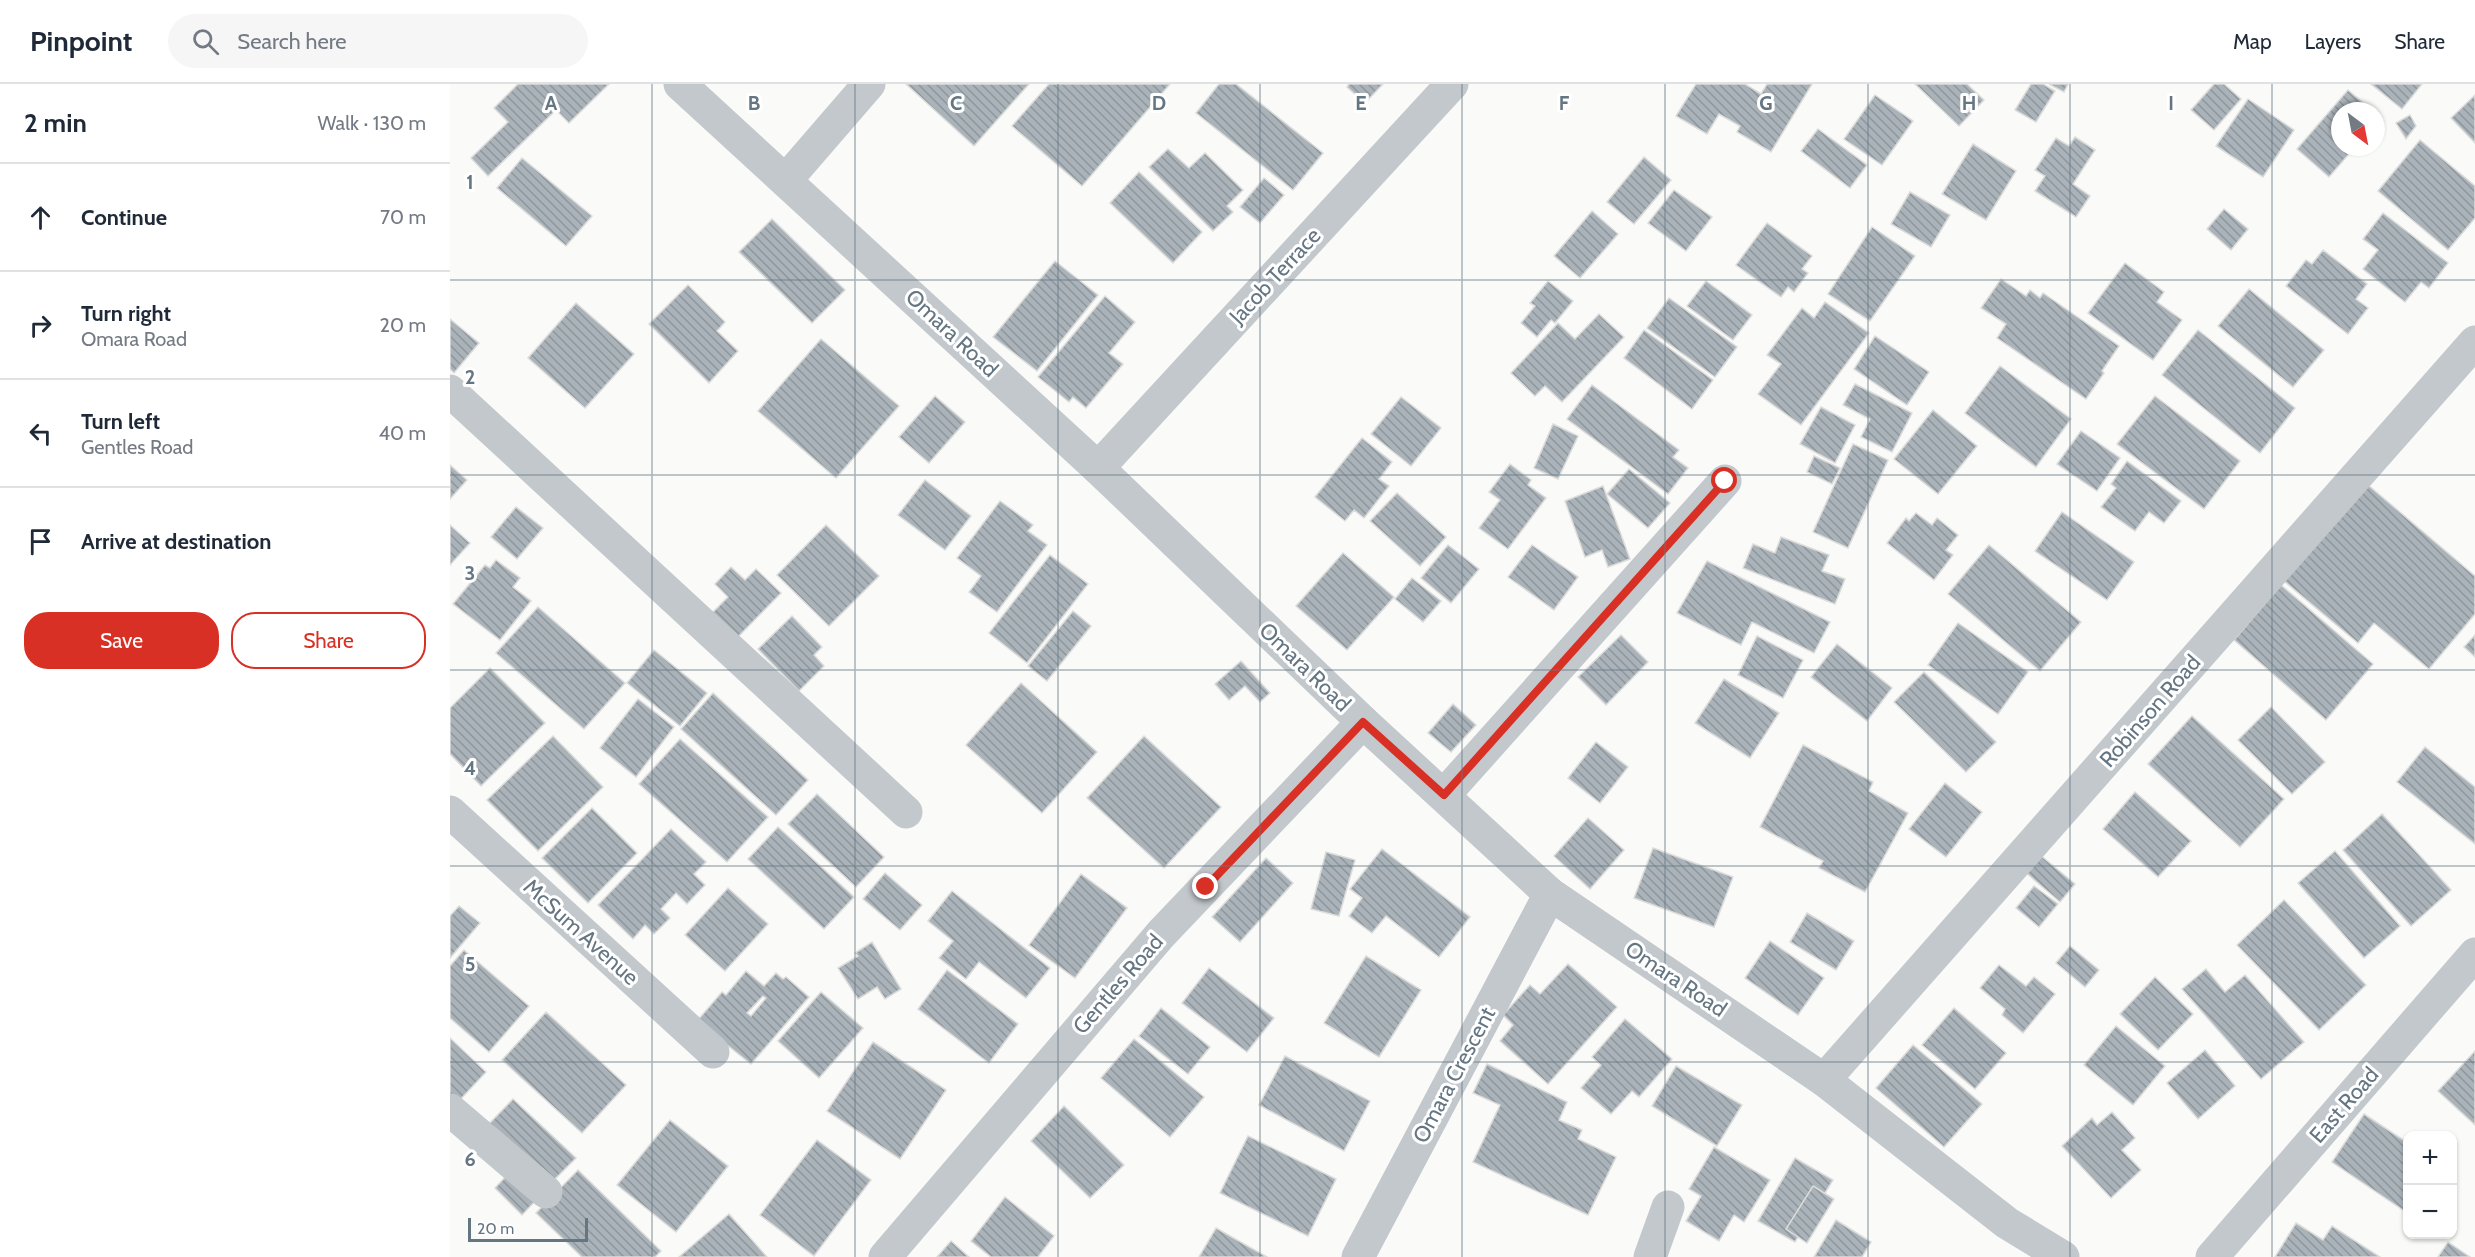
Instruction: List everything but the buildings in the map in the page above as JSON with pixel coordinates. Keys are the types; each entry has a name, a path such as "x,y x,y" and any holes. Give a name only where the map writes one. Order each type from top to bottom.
{"street":[{"name":"Omara Road","path":"680,84 1098,468 1363,722 1550,894 1824,1080 2007,1223 2063,1257"},
{"path":"786,180 869,84"},
{"name":"Jacob Terrace","path":"1098,468 1452,84"},
{"name":"Robinson Road","path":"1824,1080 2475,342"},
{"path":"450,391 906,812"},
{"path":"1444,795 1725,481"},
{"name":"Gentles Road","path":"885,1257 1161,934 1363,722"},
{"name":"McSum Avenue","path":"450,812 713,1052"},
{"name":"Omara Crescent","path":"1358,1257 1550,894"},
{"name":"East Road","path":"2212,1257 2475,954"},
{"path":"450,1110 546,1192"},
{"path":"1650,1257 1668,1208"}],"route":[{"path":"1206,887 1363,722 1444,795 1725,481"}]}
